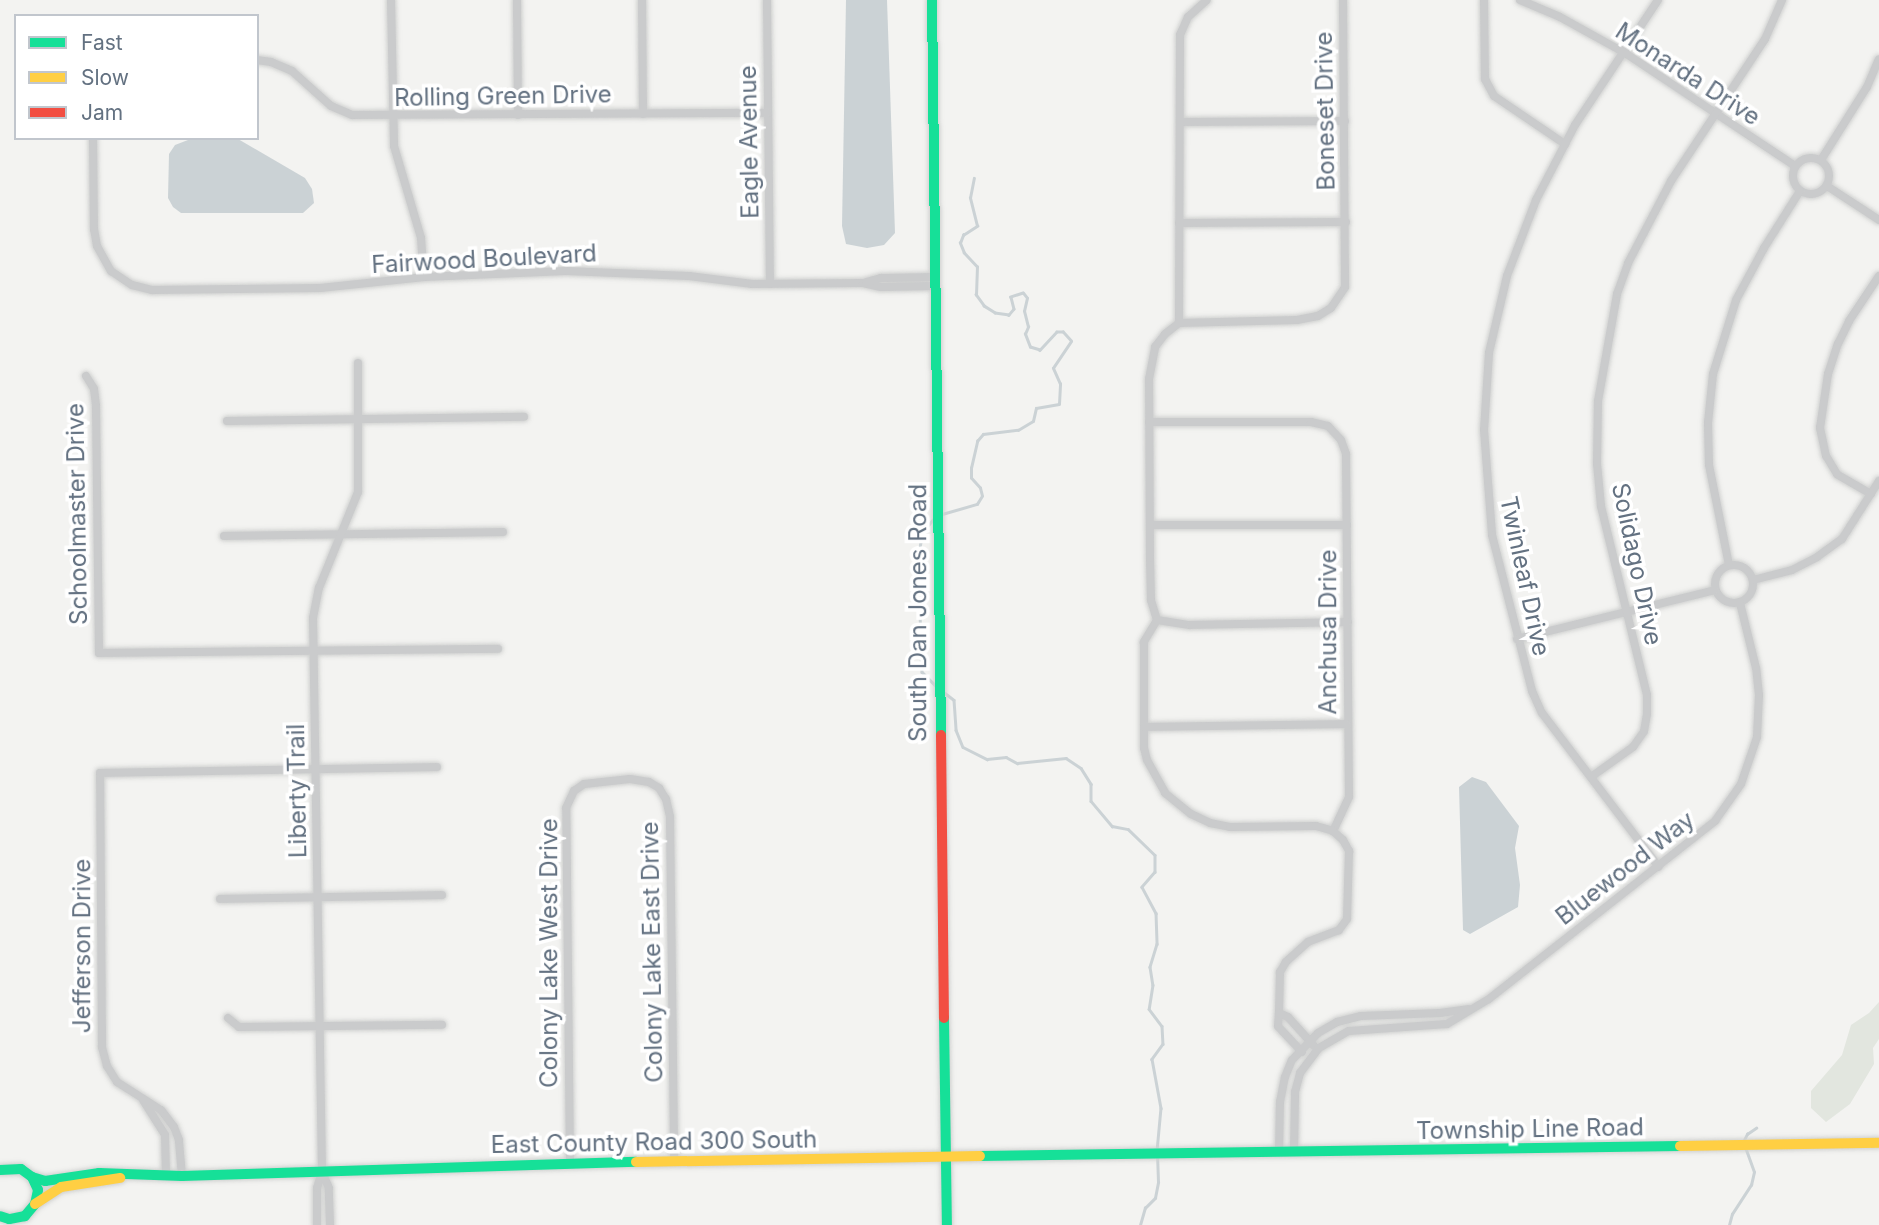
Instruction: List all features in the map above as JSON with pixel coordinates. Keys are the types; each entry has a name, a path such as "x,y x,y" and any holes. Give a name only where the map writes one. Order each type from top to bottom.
{"street":[{"path":"391,0 396,156 421,237 424,277"},
{"path":"517,0 518,115"},
{"path":"642,0 643,114"},
{"name":"Eagle Avenue","path":"767,0 769,284"},
{"name":"South Dan Jones Road","path":"932,0 947,1225"},
{"path":"1207,0 1188,18 1180,35 1179,323 1165,334 1150,360 1151,600 1157,620 1144,642 1144,727 1147,760 1165,793 1191,814 1230,827 1316,826 1333,831 1343,840 1349,851 1350,908 1347,919 1339,930 1308,943 1286,962 1280,972 1278,1026 1309,1059"},
{"name":"Boneset Drive","path":"1179,323 1297,320 1318,316 1331,308 1345,287 1343,0"},
{"path":"1484,0 1485,79 1494,96 1565,144"},
{"name":"Monarda Drive","path":"1520,0 1560,17 1625,53 1796,166"},
{"name":"Twinleaf Drive","path":"1658,0 1565,144 1536,200 1507,276 1488,367 1484,430 1492,535 1517,639 1542,713 1659,867"},
{"name":"Solidago Drive","path":"1591,777 1633,747 1646,723 1647,695 1601,506 1597,464 1598,401 1608,337 1628,263 1671,181 1765,39 1782,0"},
{"name":"Rolling Green Drive","path":"259,60 292,71 323,100 341,112 363,116 768,113"},
{"path":"1821,160 1867,86 1879,60"},
{"path":"1180,122 1345,121"},
{"name":"Fairwood Boulevard","path":"93,140 95,237 111,271 132,285 152,290 320,288 424,277 617,272 769,284 863,283 881,278 936,282"},
{"path":"1800,191 1793,178 1796,166 1805,158 1821,160"},
{"path":"1800,191 1817,193 1827,186 1829,174 1821,160"},
{"path":"1827,186 1879,220"},
{"path":"1729,565 1709,465 1707,423 1713,374 1736,300 1764,247 1800,191"},
{"path":"1180,223 1346,222"},
{"path":"1871,494 1837,474 1826,456 1820,428 1828,374 1839,344 1849,321 1879,276"},
{"name":"Liberty Trail","path":"330,1225 329,1188 322,1172 313,652 316,597 358,492 358,363"},
{"name":"Schoolmaster Drive","path":"86,376 94,388 96,407 99,653 313,652"},
{"path":"227,421 524,417"},
{"name":"Anchusa Drive","path":"1149,422 1311,422 1328,426 1336,432 1346,454 1349,797 1333,831"},
{"path":"1753,580 1792,570 1817,558 1842,539 1879,481"},
{"path":"1150,525 1347,525"},
{"path":"224,536 503,532"},
{"path":"1729,565 1746,569 1753,580 1752,592 1740,603 1723,601 1715,590 1717,575 1729,565"},
{"path":"1517,639 1715,590"},
{"name":"Bluewood Way","path":"1294,1152 1293,1111 1300,1073 1318,1050 1349,1031 1447,1024 1475,1007 1715,821 1741,784 1757,737 1759,695 1756,668 1740,603"},
{"path":"1157,620 1190,625 1348,622"},
{"path":"313,652 498,649"},
{"path":"1144,727 1348,724"},
{"path":"316,770 437,767"},
{"name":"Jefferson Drive","path":"182,1176 179,1140 174,1127 161,1110 123,1088 111,1075 102,1046 100,773 316,770"},
{"name":"Colony Lake West Drive","path":"570,1163 566,808 571,795 581,785 598,780 619,780"},
{"name":"Colony Lake East Drive","path":"619,780 640,780 655,785 663,793 669,810 674,1161"},
{"path":"220,899 442,895"},
{"name":"Bluewood Way","path":"1279,1152 1280,1111 1285,1077 1309,1041 1337,1022 1362,1016 1440,1013 1475,1007"},
{"path":"1279,1013 1289,1017 1318,1050"},
{"path":"229,1018 239,1027 442,1025"},
{"name":"Jefferson Drive","path":"143,1100 165,1135 166,1176"},
{"path":"1280,1111 1293,1111"},
{"name":"Township Line Road","path":"1182,1153 1721,1148 1879,1143"},
{"name":"East County Road 300 South","path":"0,1170 14,1167 46,1181 99,1172 126,1176 182,1176 570,1163 1182,1153"},
{"path":"317,1225 317,1188 322,1172"},
{"name":"East County Road 300 South","path":"1,1216 17,1218 61,1188 126,1176"},
{"path":"28,1225 38,1190 32,1177"},
{"path":"1,1216 10,1225"}],"shaded area":[{"path":"846,0 887,0 895,233 884,245 867,248 846,244 842,226"},
{"path":"188,140 240,140 305,178 312,189 314,203 303,213 181,213 173,207 168,198 169,154 175,145"},
{"path":"1472,777 1486,782 1519,826 1515,848 1520,885 1518,907 1470,934 1463,930 1459,787"},
{"path":"1879,1002 1879,1039 1873,1048 1874,1064 1850,1104 1826,1122 1811,1108 1811,1091 1842,1055 1851,1025 1869,1013"}],"waterway":[{"path":"942,514 977,504 982,496 980,488 971,478 971,468 977,441 983,434 1018,430 1033,421 1036,408 1059,404 1060,384 1053,368 1071,341 1063,332 1057,332 1040,350 1030,347 1025,334 1028,327 1024,311 1027,298 1023,293 1011,297 1014,309 1009,315 995,313 984,306 976,295 977,267 964,253 960,243 963,235 977,226 970,198 974,178"},
{"path":"933,520 923,533 920,547 924,561 920,609 921,654 922,672 937,687"},
{"path":"945,693 954,700 956,730 963,747 987,759 1006,757 1017,763 1066,758 1081,768 1091,784 1091,801 1112,826 1128,829 1155,855 1155,872 1142,887 1156,913 1157,944 1150,967 1153,985 1149,1009 1162,1026 1163,1044 1152,1059 1161,1108 1157,1151"},
{"path":"1744,1140 1747,1134 1756,1128"},
{"path":"1729,1225 1732,1214 1751,1185 1754,1172 1746,1150"},
{"path":"1140,1225 1145,1208 1155,1198 1158,1182 1157,1157"}],"traffic: fast":[{"path":"932,0 941,735"},
{"path":"944,1018 947,1225"},
{"path":"980,1156 1680,1146"},
{"path":"32,1177 45,1181 99,1173 182,1176 636,1162"},
{"path":"0,1170 21,1169 32,1177 38,1190 35,1204 25,1216 9,1219 0,1216"}],"traffic: slow":[{"path":"1680,1146 1879,1143"},
{"path":"636,1162 980,1156"},
{"path":"35,1204 61,1187 120,1178"}],"traffic: jam":[{"path":"941,735 944,1018"}]}
